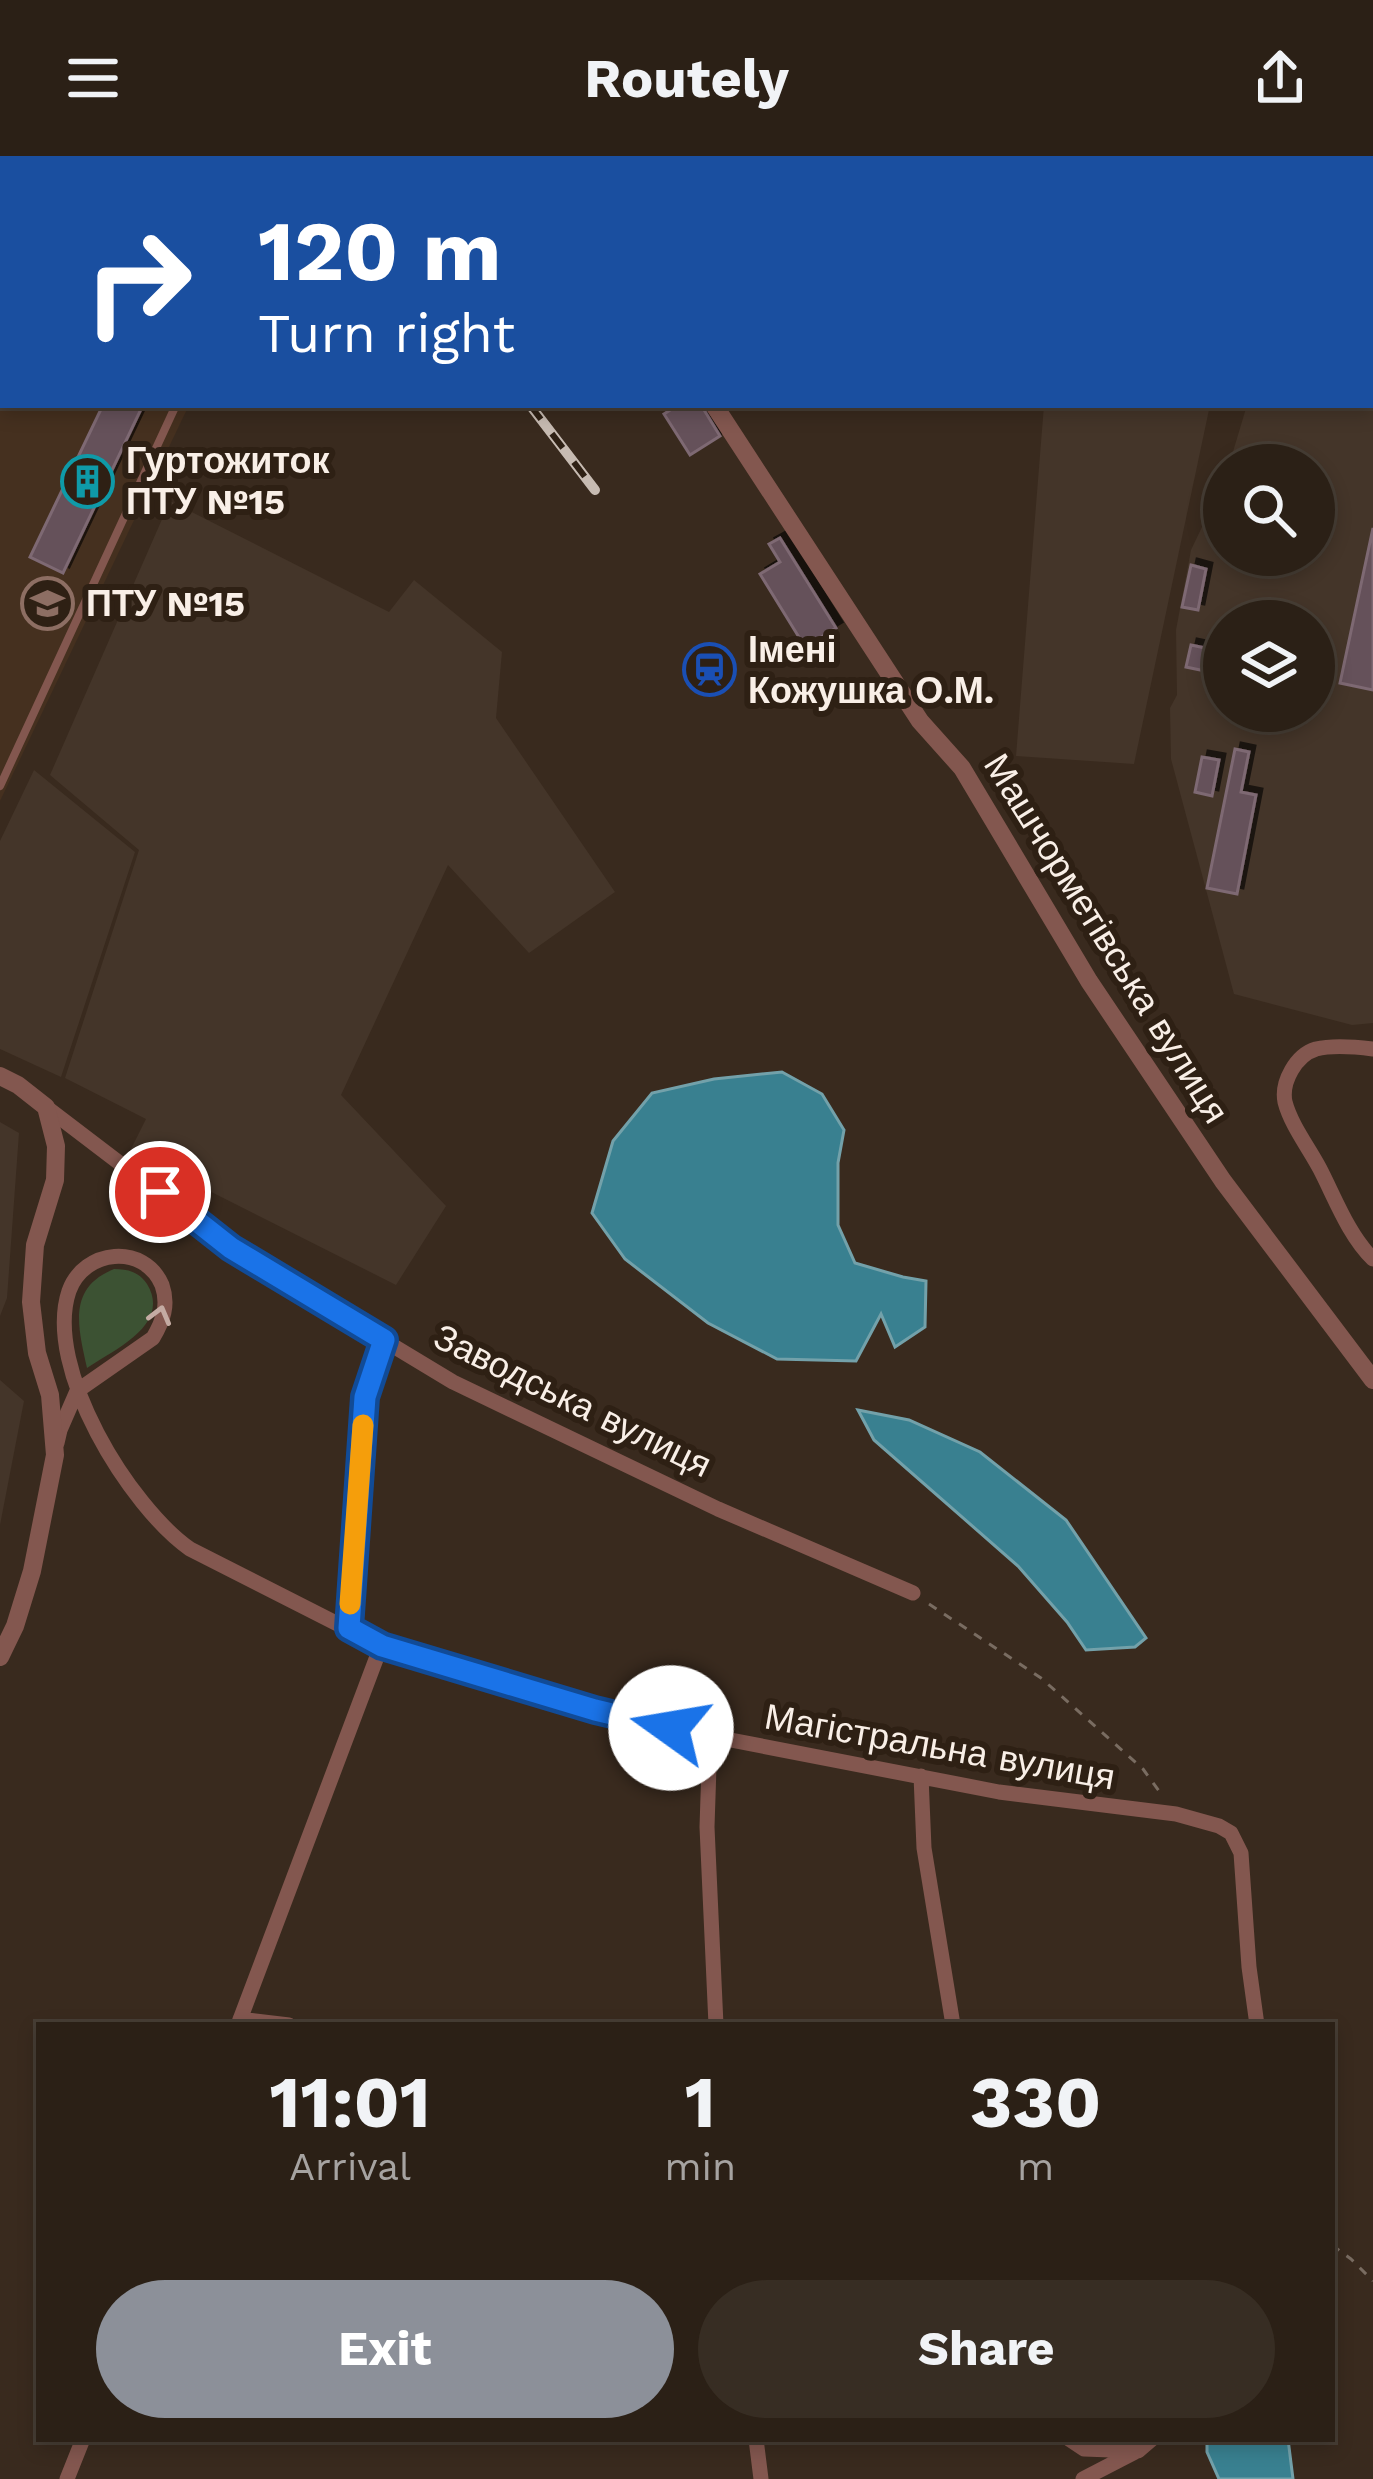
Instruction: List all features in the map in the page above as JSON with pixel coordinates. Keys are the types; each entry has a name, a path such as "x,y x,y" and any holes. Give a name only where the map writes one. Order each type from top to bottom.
{"street":[{"name":"Машчорметівська вулиця","path":"716,408 920,721 962,768 1089,981 1222,1181 1373,1380"},
{"path":"1373,1048 1314,1049 1297,1063 1286,1081 1284,1097 1364,1251 1373,1259"},
{"name":"Заводська вулиця","path":"0,1076 231,1248 453,1382 718,1509 913,1593"},
{"path":"46,1107 56,1146 55,1180 35,1245 31,1302 50,1395 55,1455"},
{"path":"0,1657 32,1571 60,1430 77,1391 152,1338 161,1325 165,1296 152,1269 140,1259 111,1256 84,1271 70,1287 65,1322 77,1391"},
{"path":"349,1628 365,1397 384,1340"},
{"name":"Магістральна вулиця","path":"77,1391 120,1471 172,1537 214,1563 382,1646 595,1710 710,1736 1000,1792 1176,1814 1219,1826 1231,1833 1241,1852 1257,2022"},
{"path":"239,2022 382,1646"},
{"path":"710,1736 706,1827 716,2022"},
{"path":"921,1776 924,1848 953,2022"},
{"path":"67,2479 81,2442"},
{"path":"755,2442 761,2479"},
{"path":"1074,2442 1084,2449 1145,2445"},
{"path":"1083,2479 1145,2445"}],"lane":[{"path":"0,786 175,408"}],"path":[{"path":"913,1593 1041,1678 1143,1769 1176,1814"},
{"path":"1335,2247 1373,2281"}],"shaded area":[{"name":"ПТУ №15","path":"0,408 188,408 0,801"},
{"path":"1044,408 1209,408 1134,764 1016,756"},
{"path":"1246,408 1373,408 1373,1023 1352,1025 1234,994 1171,759 1176,630 1191,550 1203,525 1203,576 1335,576 1335,444 1235,444"},
{"path":"170,501 389,612 414,580 502,652 496,718 615,892 529,953 448,865 341,1095 446,1206 396,1285 130,1151 146,1119 65,1078 139,850 50,775"},
{"path":"34,770 135,852 61,1077 0,1049 0,841"},
{"path":"0,1122 19,1133 7,1298 0,1316"},
{"path":"0,1380 24,1401 0,1525"}],"green space":[{"path":"114,1269 133,1272 144,1280 153,1299 152,1312 136,1335 87,1368 79,1324 82,1298 99,1277"}],"water":[{"path":"782,1072 822,1094 844,1130 838,1163 838,1225 855,1263 926,1281 925,1327 895,1347 881,1314 856,1361 777,1359 708,1323 625,1259 592,1213 613,1141 652,1093 714,1079"},
{"path":"858,1410 909,1420 980,1452 1066,1520 1146,1638 1135,1647 1086,1650 1018,1566 874,1440"},
{"path":"1207,2442 1288,2442 1293,2479 1219,2479"}],"building":[{"name":"Гуртожиток ПТУ №15","path":"102,408 142,408 63,573 30,557"},
{"path":"673,408 703,408 720,436 690,455 664,414"},
{"path":"1373,528 1373,690 1340,683"},
{"path":"780,538 836,628 805,647 760,574 780,562 769,544"},
{"path":"1191,565 1203,568 1198,610 1182,607"},
{"path":"1191,645 1203,648 1203,671 1186,667"},
{"path":"1235,749 1249,752 1241,792 1256,795 1237,894 1207,888"},
{"path":"1202,757 1219,760 1212,796 1195,792"}],"railway":[{"path":"532,408 595,490"}],"slow traffic":[{"path":"350,1604 363,1425"}],"place":[{"name":"Гуртожиток ПТУ №15","path":"87,481"},
{"name":"ПТУ №15","path":"47,603"},
{"name":"Імені Кожушка О.М.","path":"709,670"}],"route":[{"path":"160,1192 231,1248 384,1340 365,1397 349,1628 382,1646 671,1728"}]}
